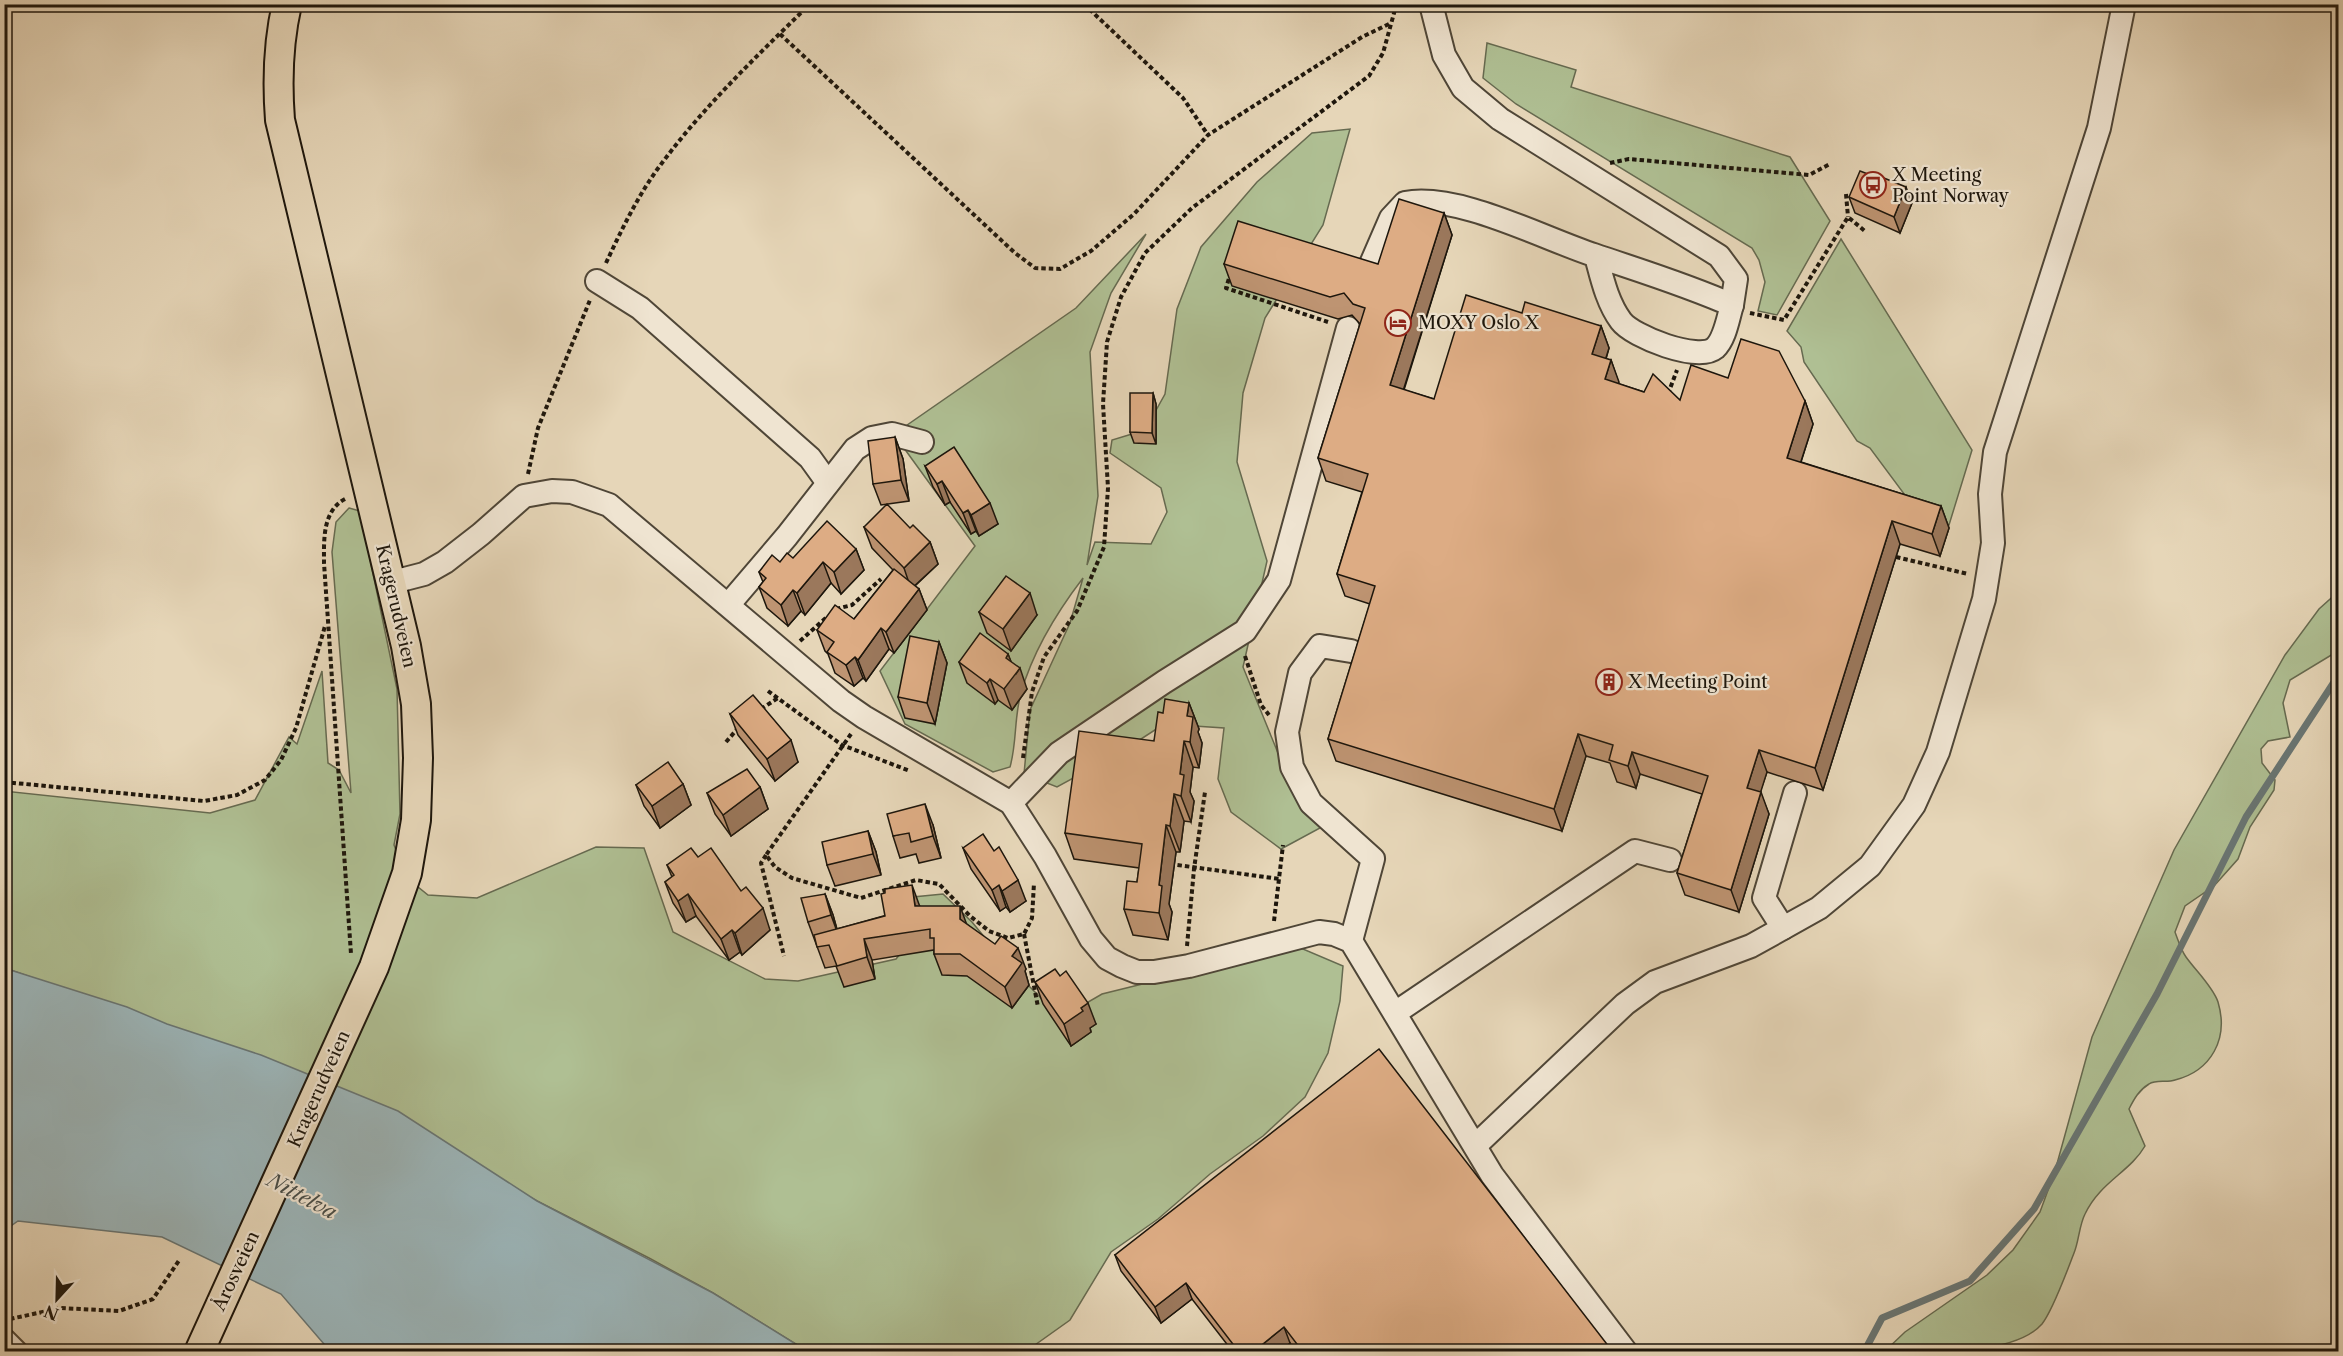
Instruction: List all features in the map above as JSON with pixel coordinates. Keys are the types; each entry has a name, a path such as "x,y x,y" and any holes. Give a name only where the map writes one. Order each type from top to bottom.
{"main road":[{"name":"Kragerudveien","path":"273,1191 374,967 407,873 416,820 416,704 393,582 367,487 280,120 277,86 282,26 287,4"},
{"name":"Årosveien","path":"200,1348 273,1191"}],"street":[{"path":"1431,4 1444,55 1463,88 1500,119 1719,256 1736,279 1732,305 1722,338 1714,349 1701,353 1685,351 1639,336 1622,322 1605,290 1596,256"},
{"path":"1475,1146 1625,1004 1655,982 1751,946 1819,908 1870,866 1914,805 1938,752 1984,599 1993,543 1990,494 1995,452 2099,128 2124,4"},
{"path":"1371,264 1391,218 1405,203 1414,201 1456,204 1596,256 1647,271 1732,305"},
{"path":"597,281 640,308 810,458 828,483"},
{"path":"1005,799 1059,753 1245,632 1279,580 1348,328"},
{"path":"729,604 788,536 848,456 872,438 892,434 922,442"},
{"path":"393,582 424,574 445,562 524,496 552,491 572,492 609,505 864,717 1005,799 1045,856 1091,939 1107,958 1137,972 1154,972 1189,966 1319,932 1334,934 1351,941 1492,1175 1626,1352"},
{"path":"1351,651 1320,646 1300,673 1287,732 1292,767 1311,803 1373,859 1351,941"},
{"path":"1783,928 1764,898 1795,794"},
{"path":"1395,1013 1635,851 1670,860"},
{"path":"4,1340 16,1352"}],"path":[{"path":"524,496 538,428 597,281 626,221 661,164 699,119 810,4"},
{"path":"1083,4 1183,98 1208,135"},
{"path":"1005,799 1021,769 1032,692 1044,657 1077,611 1104,547 1108,488 1103,404 1107,342 1121,297 1145,253 1192,208 1369,76 1383,53 1390,24 1396,6 1399,4"},
{"path":"780,34 1015,253 1035,268 1060,269 1091,251 1134,214 1208,135 1362,37 1390,24"},
{"path":"1597,179 1606,164 1629,159 1809,175 1830,164"},
{"path":"1732,305 1750,313 1785,320 1848,217 1846,194"},
{"path":"1848,217 1866,231"},
{"path":"1233,266 1226,288 1348,328"},
{"path":"1665,400 1685,351"},
{"path":"351,960 350,919 326,623 324,534 329,516 338,502 367,487"},
{"path":"1896,557 1942,570 1988,577"},
{"path":"787,654 836,608 852,605 881,579"},
{"path":"4,782 204,801 237,795 265,780 281,760 296,728 326,623"},
{"path":"1238,636 1261,705 1287,732"},
{"path":"768,691 842,745 914,773"},
{"path":"758,711 778,698"},
{"path":"784,956 761,863 842,745 864,717"},
{"path":"726,742 745,721"},
{"path":"1189,966 1187,943 1204,792"},
{"path":"1272,944 1283,844"},
{"path":"766,855 775,867 792,878 861,898 916,880 939,884 970,916 989,931 1008,938 1024,934"},
{"path":"1038,1006 1024,934 1032,918 1035,871 1045,856"},
{"path":"1164,863 1194,869 1280,879"},
{"path":"4,1324 10,1319 61,1308 118,1311 153,1299 180,1259"}],"green space":[{"path":"1487,43 1576,70 1571,87 1790,157 1830,221 1777,315 1758,311 1765,282 1759,260 1752,248 1516,104 1483,78"},
{"path":"1350,129 1323,225 1265,318 1243,393 1237,462 1267,561 1243,667 1291,785 1320,828 1281,849 1231,812 1218,779 1224,728 1164,724 1121,752 1057,787 1024,774 1030,710 1070,623 1083,578 1047,632 1026,677 1019,702 1010,767 993,772 905,724 880,671 975,546 901,444 887,439 1076,308 1146,234 1111,293 1090,352 1098,496 1087,565 1095,542 1151,544 1167,512 1161,488 1110,453 1112,440 1145,430 1165,394 1177,309 1201,247 1257,182 1312,133"},
{"path":"1841,239 1972,450 1949,525 1913,506 1870,448 1857,441 1804,362 1801,347 1787,331"},
{"path":"349,508 360,511 397,689 400,814 394,845 407,878 428,895 477,898 596,847 644,848 673,932 765,979 798,981 896,959 907,945 913,897 943,894 972,922 1005,962 1043,1000 1078,1008 1102,994 1296,946 1343,966 1340,1001 1328,1053 1305,1097 1263,1136 1210,1174 1158,1219 1111,1252 1070,1320 1025,1352 807,1351 713,1293 537,1201 309,1076 5,968 4,791 210,813 255,800 289,737 297,744 322,671 328,763 339,770 351,793 332,552 336,522"},
{"path":"2338,592 2338,651 2290,680 2283,703 2290,737 2268,741 2261,749 2262,763 2275,780 2274,790 2250,827 2238,859 2214,886 2185,906 2175,932 2184,954 2216,996 2218,1002 2221,1029 2214,1052 2207,1061 2188,1076 2152,1083 2142,1089 2135,1098 2129,1109 2145,1146 2139,1155 2091,1203 2083,1219 2076,1248 2064,1280 2042,1324 2029,1334 2012,1342 1992,1347 1924,1352 1885,1351 1905,1332 1987,1275 2013,1250 2040,1212 2055,1171 2092,1037 2174,850 2285,655 2319,609"}],"water":[{"name":"Nittelva","path":"4,968 127,1007 167,1024 261,1055 398,1111 537,1201 713,1293 807,1351 330,1351 281,1294 162,1237 18,1221 5,1230"}],"building":[{"path":"1860,171 1906,187 1894,217 1849,197"},
{"name":"X Meeting Point","path":"1399,199 1444,213 1390,385 1434,399 1466,295 1522,313 1525,302 1601,326 1592,354 1611,360 1605,379 1644,392 1653,374 1680,400 1691,365 1728,378 1741,339 1779,351 1805,401 1787,458 1941,506 1932,534 1892,521 1815,768 1759,750 1747,788 1761,792 1731,890 1677,873 1708,776 1632,752 1628,766 1609,760 1613,745 1578,734 1554,809 1328,739 1375,586 1337,574 1368,474 1318,458 1365,308 1353,304 1344,293 1330,297 1224,264 1238,221 1378,264"},
{"path":"1130,393 1153,393 1152,433 1130,432"},
{"path":"895,437 901,480 873,484 868,441"},
{"path":"954,447 990,503 971,515 968,510 963,513 942,481 937,484 925,466"},
{"path":"887,504 910,528 913,525 930,542 904,568 864,527"},
{"path":"827,521 856,549 834,572 823,562 797,593 793,590 781,605 759,587 766,578 759,572 772,555 780,562 787,553 793,558"},
{"path":"894,569 919,589 886,632 881,628 858,660 855,657 846,665 827,652 834,642 817,630 835,605 854,619"},
{"path":"1006,576 1030,593 1003,629 979,612"},
{"path":"980,633 1008,654 1006,658 1020,668 1004,689 990,679 987,683 959,662"},
{"path":"910,636 939,642 927,703 898,697"},
{"path":"753,695 791,740 767,759 730,714"},
{"path":"1165,699 1189,703 1187,716 1193,717 1190,742 1184,741 1180,774 1184,775 1181,796 1174,794 1170,826 1166,825 1159,885 1162,886 1159,913 1124,909 1127,881 1137,882 1142,844 1065,833 1079,731 1154,741 1158,712 1163,713"},
{"path":"668,762 683,784 652,806 636,785"},
{"path":"747,769 760,787 723,815 707,793"},
{"path":"925,804 933,836 911,842 909,833 893,836 887,814"},
{"path":"868,831 873,854 827,865 822,842"},
{"path":"983,834 994,851 999,847 1018,880 1002,891 999,885 992,890 963,848"},
{"path":"691,848 698,857 711,848 741,891 746,887 763,908 735,933 732,930 721,939 688,894 678,901 665,882 674,875 667,865"},
{"path":"912,885 915,906 960,906 960,919 995,944 1001,936 1018,948 1012,956 1022,963 1005,987 960,954 934,954 934,938 930,938 930,929 864,939 867,957 837,966 829,945 817,947 814,935 885,916 881,894 885,893 885,889"},
{"path":"825,894 831,915 808,922 801,898"},
{"path":"1055,969 1060,976 1066,971 1088,1003 1081,1008 1083,1011 1064,1024 1035,982"},
{"path":"1379,1049 1613,1352 1303,1352 1284,1327 1253,1352 1239,1352 1186,1283 1155,1307 1115,1255"}],"waterway":[{"path":"1864,1352 1882,1318 1970,1281 2034,1209 2157,994 2246,817 2338,676"}],"place":[{"name":"X Meeting Point Norway","path":"1873,185"},
{"name":"MOXY Oslo X","path":"1398,323"},
{"name":"X Meeting Point","path":"1609,682"}]}
